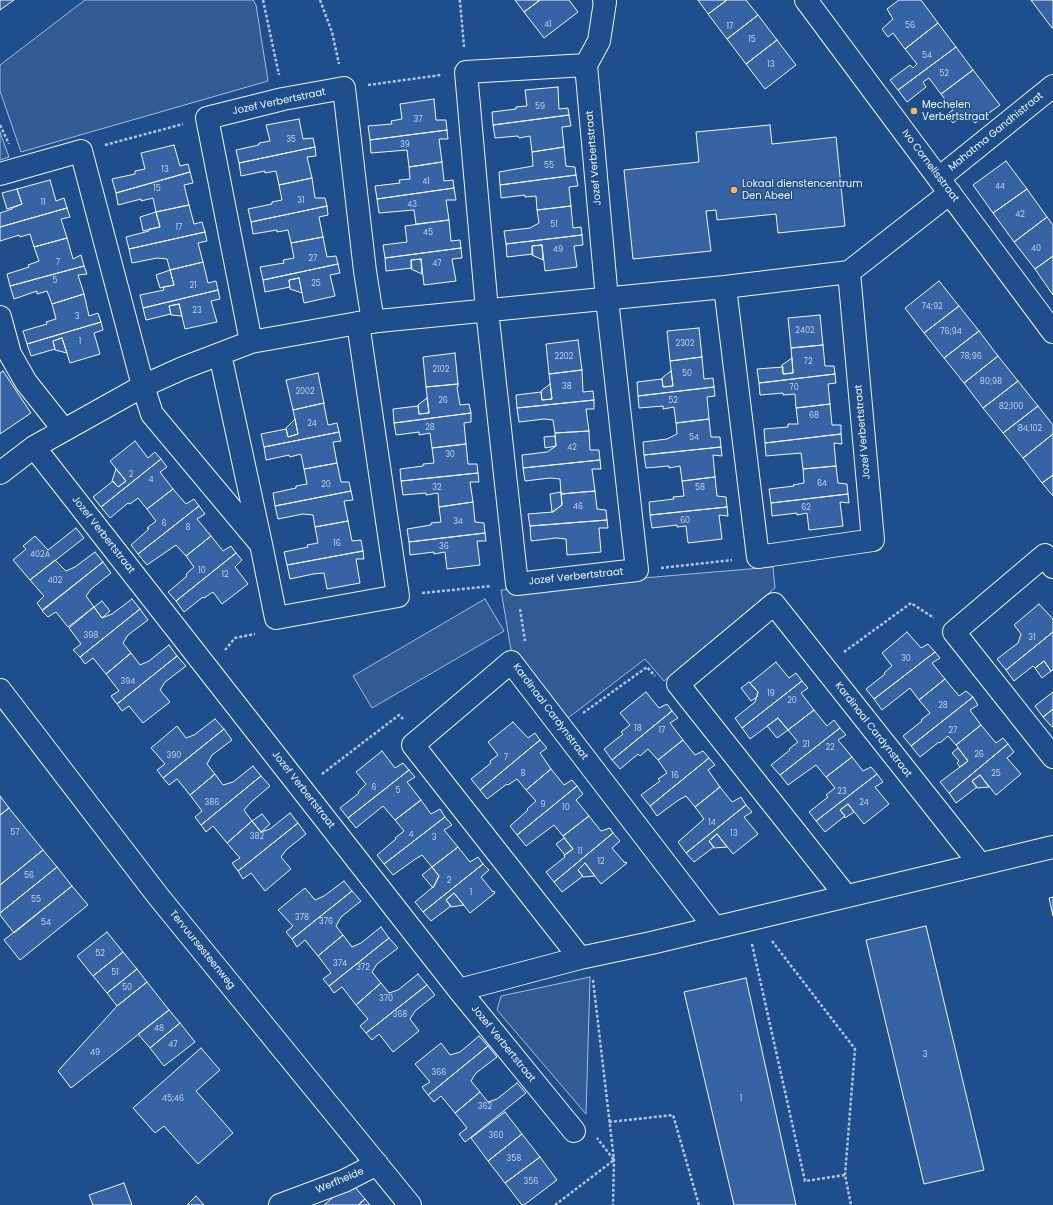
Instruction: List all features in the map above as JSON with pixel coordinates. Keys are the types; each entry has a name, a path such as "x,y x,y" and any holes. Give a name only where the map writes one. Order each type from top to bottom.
{"street":[{"path":"466,72 586,64 599,41 605,2 604,0"},
{"name":"Ivo Cornelisstraat","path":"806,0 1053,332"},
{"name":"Jozef Verbertstraat","path":"466,72 487,310 517,584 637,570 607,299 586,64"},
{"name":"Mahatma Gandhistraat","path":"944,185 1053,86"},
{"name":"Jozef Verbertstraat","path":"207,118 284,99 344,88"},
{"path":"220,354 276,618 398,596 366,322 365,271 344,88"},
{"path":"207,118 251,342"},
{"path":"0,174 81,151 143,386 152,414 261,544"},
{"path":"0,473 34,447 143,386 183,368 251,342 366,322 724,287 849,272 944,185"},
{"name":"Jozef Verbertstraat","path":"758,557 873,540 849,272"},
{"path":"724,287 758,557"},
{"path":"0,317 10,354 26,382 64,430"},
{"name":"Jozef Verbertstraat","path":"34,447 459,990 574,1131"},
{"path":"1053,567 1045,555 954,632 1053,757"},
{"name":"Kardinaal Cardynstraat","path":"678,684 774,604 980,864"},
{"name":"Kardinaal Cardynstraat","path":"420,739 511,662 715,928"},
{"path":"678,684 846,896"},
{"name":"Tervuursesteenweg","path":"0,690 158,896 410,1205"},
{"path":"420,739 413,745 586,957"},
{"path":"459,990 586,957 715,928 1053,847"},
{"name":"Werfheide","path":"280,1205 344,1180 377,1164"}],"path":[{"path":"263,0 284,99"},
{"path":"320,0 332,32 344,88 466,72 460,1 458,0"},
{"path":"81,151 207,118"},
{"path":"637,570 758,557"},
{"path":"398,596 517,584 526,648 511,662"},
{"path":"823,667 911,603 954,632"},
{"path":"208,669 235,638 263,632 276,618"},
{"path":"562,728 647,667 661,683 678,684"},
{"path":"302,789 400,715 420,739"},
{"path":"751,919 855,1049 845,1175 851,1205"},
{"path":"751,919 805,1181 845,1175"},
{"path":"586,957 614,1160 613,1205"},
{"path":"609,1122 673,1114 699,1205"},
{"path":"574,1131 596,1136 614,1160"},
{"path":"555,1205 614,1160"}],"shaded area":[{"path":"85,0 253,0 256,5 268,81 21,152 0,91 0,65"},
{"path":"0,132 9,157 0,160"},
{"path":"773,567 775,588 664,681 645,659 568,718 511,650 501,590"},
{"path":"485,599 504,631 372,708 353,676"},
{"path":"590,977 586,1114 497,1010 501,996"}],"building":[{"path":"0,0 14,0 0,10"},
{"path":"515,0 540,0 524,12"},
{"path":"540,0 569,0 578,12 544,38 524,12"},
{"path":"698,0 727,0 708,14"},
{"path":"727,0 746,0 758,15 727,39 708,14"},
{"path":"899,0 921,0 938,23 905,49 893,33 888,37 882,29 893,19 887,9"},
{"path":"1031,0 1053,0 1053,28 1052,28"},
{"path":"758,15 777,40 746,64 727,39"},
{"path":"938,23 956,47 898,90 890,80 910,65 913,68 917,64 905,49"},
{"path":"777,40 796,65 765,89 746,64"},
{"path":"956,47 973,70 941,94 929,78 923,82 926,87 907,102 898,90"},
{"path":"973,70 1000,105 975,123 966,113 953,123 946,115 953,110 941,94"},
{"path":"558,87 559,109 568,108 569,115 493,125 492,112 527,106 525,90"},
{"path":"434,99 436,120 446,120 447,130 370,140 368,126 392,124 391,121 402,119 400,104"},
{"path":"569,115 571,126 562,127 564,147 532,152 530,136 519,138 518,136 495,138 493,125"},
{"path":"299,119 303,139 313,138 315,147 239,163 236,150 270,141 266,125"},
{"name":"Lokaal dienstencentrum Den Abeel","path":"770,125 772,144 836,137 845,226 778,233 776,214 717,220 716,210 706,211 711,251 633,259 624,170 699,162 696,132"},
{"path":"447,130 448,139 439,139 442,162 409,167 407,150 371,153 370,140"},
{"path":"174,145 180,166 188,164 190,172 116,193 112,179 135,174 135,171 145,169 141,153"},
{"path":"315,147 316,156 307,157 312,178 279,185 276,171 265,173 265,171 241,176 239,163"},
{"path":"564,147 566,166 575,167 576,175 500,185 499,172 533,166 532,152"},
{"path":"1006,161 1027,189 993,213 973,185"},
{"path":"442,162 444,181 453,180 454,188 377,199 375,186 400,183 399,180 410,179 409,167"},
{"path":"190,172 193,183 184,185 189,205 156,212 153,198 141,201 141,199 118,205 116,193"},
{"path":"576,175 578,186 569,187 571,206 537,210 536,196 525,197 525,195 501,198 500,185"},
{"path":"312,178 315,198 325,198 327,206 251,222 248,209 272,204 272,202 282,200 279,185"},
{"path":"50,180 56,201 64,198 67,208 0,227 0,213 22,204 17,189"},
{"path":"454,188 456,200 446,200 449,220 416,224 414,210 379,213 377,199"},
{"path":"17,189 22,204 7,209 2,193"},
{"path":"1027,189 1047,217 1014,242 993,213"},
{"path":"189,205 194,224 202,222 205,232 129,249 126,237 160,227 156,212"},
{"path":"327,206 328,215 319,217 323,237 291,243 288,230 277,232 277,230 253,234 251,222"},
{"path":"571,206 573,228 581,227 582,235 506,244 504,231 530,228 539,223 537,210"},
{"path":"67,208 70,217 61,219 67,238 34,247 30,234 20,237 19,235 0,241 0,227"},
{"path":"156,212 160,227 143,231 140,217"},
{"path":"1047,217 1053,225 1053,256 1035,269 1014,242"},
{"path":"449,220 451,241 460,240 461,248 385,258 383,245 407,242 405,226"},
{"path":"205,232 207,241 198,243 203,262 170,270 167,259 157,258 132,263 129,249"},
{"path":"582,235 583,245 574,246 577,267 545,271 542,245 532,246 533,254 507,257 506,244"},
{"path":"323,237 327,257 336,256 338,264 263,280 260,267 284,263 283,260 294,258 291,243"},
{"path":"67,238 73,259 81,255 84,266 10,286 7,274 29,267 28,265 39,261 34,247"},
{"path":"542,245 543,260 532,255 532,246"},
{"path":"461,248 462,258 452,259 456,281 424,285 421,259 411,260 412,268 386,271 385,258"},
{"path":"1053,256 1053,295 1035,269"},
{"path":"421,259 422,274 411,269 411,260"},
{"path":"203,262 208,283 216,281 218,290 143,308 140,295 164,290 163,287 174,285 170,270"},
{"path":"338,264 340,273 330,275 335,296 304,303 299,278 289,280 290,287 265,292 263,280"},
{"path":"84,266 87,274 78,275 84,294 52,304 47,291 37,294 37,291 14,299 10,286"},
{"path":"170,270 174,285 160,288 156,275"},
{"path":"299,278 302,293 290,289 289,280"},
{"path":"939,281 959,306 924,333 905,308"},
{"path":"218,290 220,299 211,301 217,322 185,329 179,304 169,306 171,314 146,320 143,308"},
{"path":"84,294 89,316 98,313 101,322 27,344 23,331 47,324 46,322 56,319 52,304"},
{"path":"179,304 182,316 171,315 169,306"},
{"path":"959,306 979,331 944,358 924,333"},
{"path":"820,315 823,345 791,348 788,318"},
{"path":"101,322 103,330 94,333 100,354 70,363 62,338 53,341 55,349 31,356 27,344"},
{"path":"699,328 702,357 670,361 667,331"},
{"path":"979,331 998,356 964,383 944,358"},
{"path":"62,338 67,353 55,350 53,341"},
{"path":"578,340 582,370 549,374 546,344"},
{"path":"823,345 825,366 834,366 835,374 759,383 757,369 783,367 783,374 793,373 791,348"},
{"path":"455,353 458,384 426,387 423,357"},
{"path":"998,356 1018,381 983,408 964,383"},
{"path":"702,357 704,379 713,378 714,387 638,396 637,382 662,379 663,387 673,386 670,361"},
{"path":"792,358 793,373 783,374 782,365"},
{"path":"582,370 583,392 593,391 594,400 517,408 516,395 541,392 542,400 552,399 549,374"},
{"path":"3,371 31,413 0,434 0,373"},
{"path":"671,371 673,386 663,387 662,378"},
{"path":"318,373 324,403 293,410 286,380"},
{"path":"835,374 836,383 828,384 830,404 796,408 795,394 783,395 783,393 760,395 759,383"},
{"path":"1018,381 1038,406 1003,433 983,408"},
{"path":"458,384 457,387 460,405 469,404 471,413 394,423 393,409 418,406 419,414 429,413 426,387"},
{"path":"550,384 552,399 542,400 541,391"},
{"path":"714,387 715,396 707,397 709,419 676,423 674,407 663,409 663,406 639,408 638,396"},
{"path":"427,398 429,413 419,414 418,405"},
{"path":"594,400 594,409 586,409 589,431 555,433 553,420 544,419 519,422 517,408"},
{"path":"324,403 328,425 337,423 339,432 264,447 261,434 286,429 288,437 298,434 293,410"},
{"path":"830,404 832,425 841,425 841,434 765,443 764,429 788,427 788,424 798,424 796,408"},
{"path":"1038,406 1053,425 1053,434 1023,458 1003,433"},
{"path":"471,413 471,422 464,423 466,444 432,448 430,433 419,435 419,432 396,435 394,423"},
{"path":"295,419 298,434 288,437 286,428"},
{"path":"709,419 711,437 720,437 721,447 644,455 643,442 667,439 677,434 676,423"},
{"path":"589,431 590,450 599,450 600,460 523,468 522,455 547,452 556,446 555,433"},
{"path":"339,432 341,441 333,442 337,463 304,469 301,454 266,460 264,447"},
{"path":"841,434 842,444 834,443 836,466 803,469 801,453 766,456 765,443"},
{"path":"1053,434 1053,475 1042,483 1023,458"},
{"path":"555,436 556,446 545,448 544,437"},
{"path":"135,441 148,458 155,452 161,459 101,507 93,497 113,481 118,487 126,481 110,461"},
{"path":"466,444 468,464 477,464 478,473 401,481 400,469 434,463 432,448"},
{"path":"721,447 722,456 713,455 715,477 682,481 680,466 669,468 669,466 646,468 644,455"},
{"path":"161,459 167,467 160,472 173,489 147,509 138,498 130,504 128,503 110,518 101,507"},
{"path":"600,460 601,469 592,469 595,491 561,494 560,479 550,478 525,481 523,468"},
{"path":"337,463 341,482 349,482 351,491 275,506 273,493 307,484 304,469"},
{"path":"836,466 838,483 847,484 848,494 771,503 769,489 794,486 793,485 804,483 803,469"},
{"path":"116,469 126,481 118,487 112,481"},
{"path":"478,473 479,482 470,482 473,502 439,507 438,493 426,495 426,493 403,495 401,481"},
{"path":"1053,475 1053,496 1042,483"},
{"path":"715,477 717,496 726,497 727,507 650,515 649,502 674,499 673,497 684,496 682,481"},
{"path":"173,489 186,504 194,499 199,506 138,554 131,545 156,521 147,509"},
{"path":"351,491 353,500 344,501 348,521 315,527 313,515 303,514 278,519 275,506"},
{"path":"595,491 597,509 606,510 607,520 530,526 528,514 553,512 562,505 561,494"},
{"path":"561,492 562,505 552,512 550,494"},
{"path":"848,494 849,503 840,502 843,526 809,530 807,513 772,516 771,503"},
{"path":"473,502 475,522 484,523 485,533 409,542 407,529 441,522 439,507"},
{"path":"199,506 205,514 197,519 211,536 186,556 176,545 147,565 138,554"},
{"path":"727,507 728,516 719,515 722,539 688,543 686,526 677,527 677,525 652,528 650,515"},
{"path":"607,520 608,528 599,528 601,552 567,555 566,539 556,538 531,541 530,526"},
{"path":"348,521 352,541 361,540 363,551 287,565 284,552 308,547 307,545 318,543 315,527"},
{"path":"76,528 84,538 30,580 13,560 26,549 23,546 35,536 48,550"},
{"path":"485,533 486,541 477,541 480,565 447,569 445,552 410,555 409,542"},
{"path":"211,536 223,551 231,546 236,553 176,601 168,592 187,576 186,574 194,567 186,556"},
{"path":"363,551 364,559 356,559 360,583 327,589 324,573 290,579 287,565"},
{"path":"95,552 103,562 42,610 37,603 44,596 30,580 55,560 66,571 75,567"},
{"path":"236,553 242,560 235,567 248,584 222,604 213,592 204,598 203,597 184,612 176,601"},
{"path":"103,562 111,573 91,589 86,596 94,607 68,627 56,612 48,617 42,611"},
{"path":"132,599 140,609 80,657 73,650 81,644 69,628 94,607 102,618 112,614"},
{"path":"102,601 110,611 102,618 94,607"},
{"path":"1039,604 1053,619 1053,632 1006,670 997,659 1018,643 1021,634 1014,625"},
{"path":"140,609 148,620 128,635 123,643 131,653 106,674 93,658 85,664 80,657"},
{"path":"907,632 921,648 928,644 935,652 874,699 866,689 885,674 884,673 892,666 882,653"},
{"path":"1053,632 1053,670 1051,671 1044,661 1035,668 1033,666 1014,681 1006,670"},
{"path":"169,645 177,656 117,704 111,696 119,691 106,674 131,653 140,665 149,661"},
{"path":"935,652 940,658 932,663 945,679 919,700 910,688 882,710 874,699"},
{"path":"177,656 186,666 165,682 160,690 170,702 143,723 129,706 122,711 117,704"},
{"path":"1044,661 1051,671 1042,678 1035,668"},
{"path":"776,662 789,678 796,673 802,681 742,728 735,718 755,702 758,692 750,683"},
{"path":"945,679 959,696 966,691 973,697 911,746 903,736 930,713 919,700"},
{"path":"802,681 808,688 801,693 814,710 788,730 778,718 750,739 742,728"},
{"path":"749,682 758,692 757,697 751,701 741,688"},
{"path":"646,692 659,708 667,704 672,711 612,760 604,749 623,734 621,732 630,725 620,713"},
{"path":"1053,692 1053,709 1043,717 1035,706"},
{"path":"973,697 978,705 970,710 981,725 956,745 948,736 920,757 911,746"},
{"path":"1053,709 1053,726 1052,727 1043,717"},
{"path":"814,710 827,726 834,720 840,728 780,775 771,765 798,742 788,730"},
{"path":"672,711 678,718 670,723 683,740 658,760 648,749 640,756 638,754 620,769 612,760"},
{"path":"778,718 788,730 777,738 767,726"},
{"path":"215,719 224,729 163,778 157,770 165,764 151,748 177,726 186,738 194,735"},
{"path":"513,722 528,738 535,733 540,740 480,790 471,779 491,763 490,761 498,755 488,742"},
{"path":"981,725 996,743 1003,738 1008,744 949,793 940,782 968,761 956,745"},
{"path":"840,728 846,735 838,740 852,757 826,777 816,765 788,785 780,775"},
{"path":"224,729 232,740 212,755 207,764 215,774 190,795 177,779 169,785 163,778"},
{"path":"540,740 547,748 540,753 551,769 526,790 517,779 508,785 507,784 487,799 480,790"},
{"path":"683,740 695,755 703,751 709,758 650,806 641,795 660,781 658,779 667,773 658,760"},
{"path":"1008,744 1014,752 1007,758 1021,774 996,795 980,775 972,781 977,787 956,803 949,793"},
{"path":"958,748 968,761 960,767 957,763 959,761 952,753"},
{"path":"382,751 395,768 403,763 409,770 348,818 340,808 359,793 358,792 366,784 356,772"},
{"path":"852,757 863,771 871,767 877,774 816,821 809,812 828,797 826,795 835,788 826,777"},
{"path":"709,758 715,765 708,770 720,787 695,807 686,796 657,816 650,806"},
{"path":"253,766 261,776 201,825 195,817 202,811 190,795 215,774 223,785 233,782"},
{"path":"551,769 564,785 572,780 577,786 517,835 510,826 536,801 526,790"},
{"path":"409,770 415,777 407,782 421,800 395,820 383,806 356,828 348,818"},
{"path":"877,774 883,782 875,787 889,804 864,824 848,804 840,810 845,816 825,832 816,821"},
{"path":"980,775 989,787 977,788 972,781"},
{"path":"261,776 270,786 244,810 252,821 227,843 213,826 206,832 201,825"},
{"path":"577,786 583,794 576,800 589,816 563,836 554,825 526,846 517,835"},
{"path":"720,787 732,802 741,797 746,805 686,853 678,842 704,819 695,807"},
{"path":"0,796 9,808 0,815"},
{"path":"421,800 431,814 440,809 445,817 384,864 377,855 404,831 395,820"},
{"path":"848,804 854,812 845,818 840,810"},
{"path":"746,805 752,812 744,817 758,834 733,854 717,834 709,841 714,847 694,862 686,853"},
{"path":"9,808 43,850 0,885 0,815"},
{"path":"290,813 298,823 238,871 232,863 240,858 227,843 252,821 261,832 270,829"},
{"path":"262,814 270,824 261,832 252,821"},
{"path":"589,816 601,831 610,828 613,833 554,882 546,872 565,857 564,855 573,849 563,836"},
{"path":"445,817 452,825 444,830 458,847 432,867 422,855 393,875 384,864"},
{"path":"298,823 306,834 286,850 281,857 291,869 265,891 251,873 243,879 238,871"},
{"path":"613,833 620,841 612,848 625,863 627,863 601,884 585,863 578,870 583,876 562,892 554,882"},
{"path":"717,834 727,847 714,848 709,841"},
{"path":"564,838 573,849 565,855 556,844"},
{"path":"458,847 470,862 478,857 483,864 423,912 415,902 434,886 439,876 432,867"},
{"path":"43,850 57,867 0,913 0,885"},
{"path":"585,863 595,876 583,877 578,870"},
{"path":"483,864 489,870 481,877 495,893 470,913 454,893 446,900 451,906 431,921 423,912"},
{"path":"57,867 72,886 14,933 0,913"},
{"path":"432,867 439,876 433,888 422,875"},
{"path":"344,881 352,891 292,939 286,932 293,926 278,910 305,888 315,900 324,896"},
{"path":"72,886 88,905 20,960 4,940"},
{"path":"352,891 361,901 341,917 336,926 343,935 318,956 305,940 297,947 292,939"},
{"path":"454,893 464,905 451,907 446,900"},
{"path":"1053,897 1053,916 1049,898"},
{"path":"926,926 984,1170 924,1184 866,940"},
{"path":"381,927 389,938 329,986 323,979 331,973 318,956 343,935 352,947 361,943"},
{"path":"107,932 123,952 93,976 77,956"},
{"path":"389,938 398,948 377,964 372,972 381,983 356,1005 342,987 334,993 329,986"},
{"path":"123,952 137,969 107,993 93,976"},
{"path":"137,969 147,982 117,1006 107,993"},
{"path":"418,974 427,985 366,1033 360,1026 368,1019 356,1005 381,983 389,993 398,990"},
{"path":"746,978 796,1205 734,1205 684,992"},
{"path":"147,982 169,1010 71,1088 58,1071 117,1006"},
{"path":"427,985 435,995 415,1011 410,1019 419,1031 393,1052 379,1034 372,1040 366,1033"},
{"path":"169,1010 180,1023 150,1048 138,1034"},
{"path":"180,1023 195,1042 164,1066 150,1048"},
{"path":"479,1036 488,1046 428,1095 422,1087 430,1082 415,1064 441,1043 450,1055 460,1052"},
{"path":"488,1046 497,1057 476,1073 471,1081 480,1092 455,1113 441,1096 434,1102 428,1095"},
{"path":"201,1048 220,1070 196,1091 233,1133 198,1164 164,1126 155,1133 133,1108"},
{"path":"517,1083 526,1093 465,1142 459,1134 467,1128 455,1113 480,1092 488,1102 497,1099"},
{"path":"505,1112 522,1134 488,1161 471,1138"},
{"path":"522,1134 540,1157 505,1183 488,1161"},
{"path":"540,1157 557,1180 522,1205 505,1183"},
{"path":"124,1183 132,1205 93,1205 89,1195"},
{"path":"355,1187 365,1199 358,1205 324,1205 343,1189"},
{"path":"196,1196 204,1205 187,1205"},
{"path":"365,1199 370,1205 358,1205"}],"place":[{"name":"Mechelen Verbertstraat","path":"914,111"},
{"name":"Lokaal dienstencentrum Den Abeel","path":"734,190"}]}
